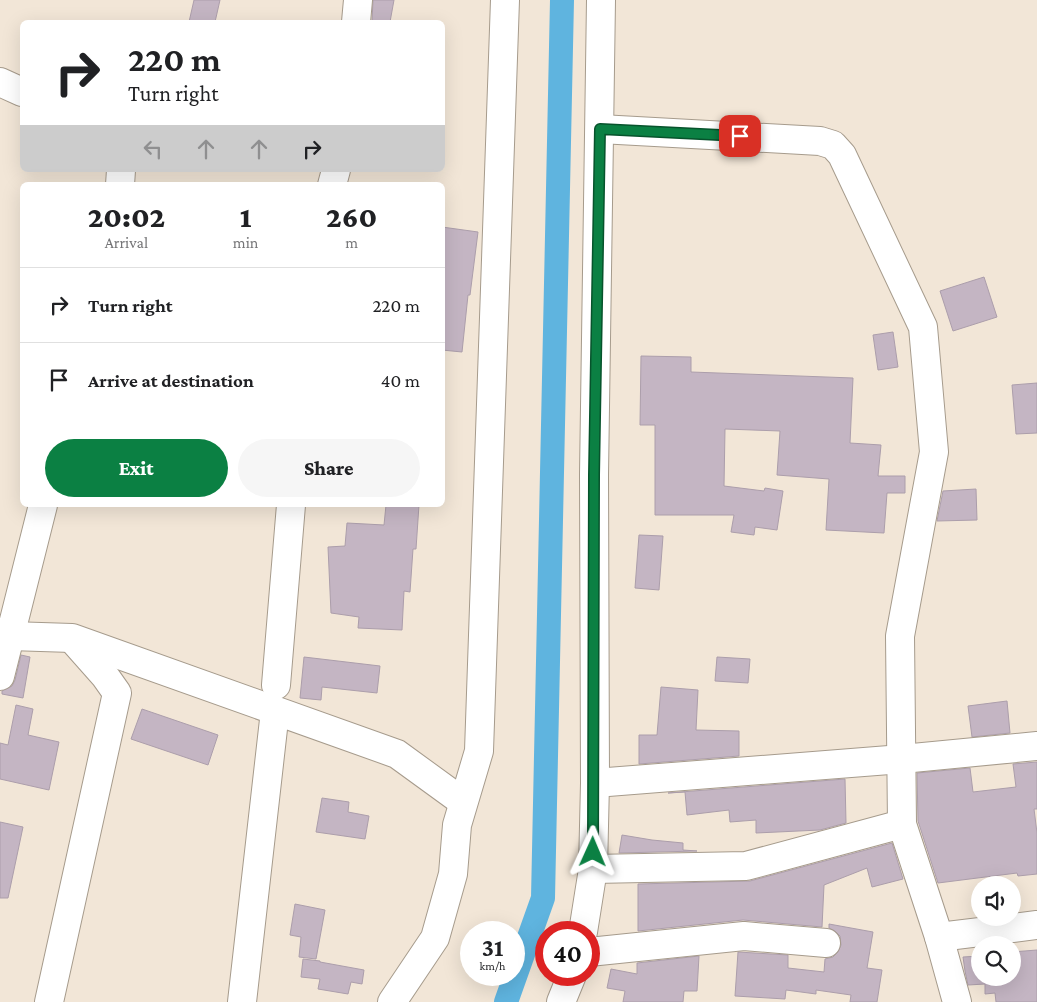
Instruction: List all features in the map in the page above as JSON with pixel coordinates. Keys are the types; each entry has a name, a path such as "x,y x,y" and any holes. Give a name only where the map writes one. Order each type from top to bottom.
{"street":[{"path":"356,20 358,0"},
{"path":"392,1002 435,938 452,874 457,825 479,751 505,0"},
{"path":"586,921 593,869 595,783 594,475 601,0"},
{"path":"0,82 20,91"},
{"path":"600,129 820,141 833,145 842,155 922,327 934,452 900,636 902,824 939,937 957,1002"},
{"path":"0,676 5,634 42,507"},
{"path":"242,1002 276,698 291,507"},
{"path":"5,634 72,638 276,698 397,754 463,802"},
{"path":"49,1002 117,694 105,676 72,638"},
{"path":"595,783 902,759 1037,746"},
{"path":"593,869 746,866 902,824"},
{"path":"939,937 1037,925"},
{"path":"600,951 744,936 826,942"},
{"path":"561,1002 568,986"}],"building":[{"path":"194,0 220,0 215,20 189,20"},
{"path":"373,0 394,0 390,20 372,20"},
{"path":"445,227 478,232 470,295 468,295 462,352 445,350"},
{"path":"984,277 997,317 953,331 940,291"},
{"path":"893,332 898,367 878,370 873,335"},
{"path":"641,356 691,357 691,372 853,378 850,443 881,445 878,476 905,476 905,493 887,493 884,533 826,530 829,479 777,475 780,431 725,429 724,486 764,491 765,488 783,491 777,530 755,527 754,535 731,532 734,515 655,515 655,425 640,425"},
{"path":"1037,383 1037,433 1016,434 1012,385"},
{"path":"976,489 977,520 937,521 943,491"},
{"path":"386,507 419,507 416,549 413,549 410,592 404,591 402,630 358,628 359,617 331,613 328,547 345,546 347,523 384,525"},
{"path":"639,535 663,536 659,590 635,588"},
{"path":"21,655 30,657 23,698 2,694 2,691 12,686 15,680"},
{"path":"304,657 380,666 377,693 322,687 321,700 300,698"},
{"path":"717,657 750,659 748,683 715,681"},
{"path":"661,687 698,690 696,730 739,731 739,756 639,764 639,735 657,735"},
{"path":"1007,701 1010,733 972,737 968,706"},
{"path":"16,705 33,709 28,735 59,742 49,790 0,779 0,743 8,745"},
{"path":"142,709 218,735 208,765 131,739"},
{"path":"1037,762 1037,809 1034,809 1037,833 1037,874 1018,876 1017,873 971,876 971,879 938,883 918,821 917,773 970,768 973,792 1016,787 1013,764"},
{"path":"845,779 846,823 820,830 756,833 756,820 730,822 729,810 687,815 685,792 668,793"},
{"path":"322,798 349,802 348,812 369,816 365,839 316,832"},
{"path":"0,822 23,827 8,898 0,898"},
{"path":"622,835 683,843 683,850 697,851 619,853"},
{"path":"892,843 903,879 872,887 867,868 824,885 822,927 743,920 638,931 638,884 750,881"},
{"path":"295,904 325,910 316,959 299,957 301,937 290,935"},
{"path":"829,924 873,932 867,968 882,970 877,1002 850,1002 851,995 816,990 816,994 786,990 785,999 735,996 738,952 788,955 788,968 824,972 825,959 833,957 841,945 840,936 829,928"},
{"path":"1037,950 1037,1002 996,1002 995,993 985,994 985,986 1021,986 1021,951"},
{"path":"699,956 697,991 684,991 683,1002 623,1002 625,991 607,988 611,969 637,974 637,963"},
{"path":"963,957 971,957 971,985 968,985"},
{"path":"303,959 364,970 362,984 351,982 348,994 318,989 320,979 301,977"}],"waterway":[{"path":"506,1002 543,898 562,0"}],"route":[{"path":"593,852 595,783 594,475 600,129 740,136"}]}
